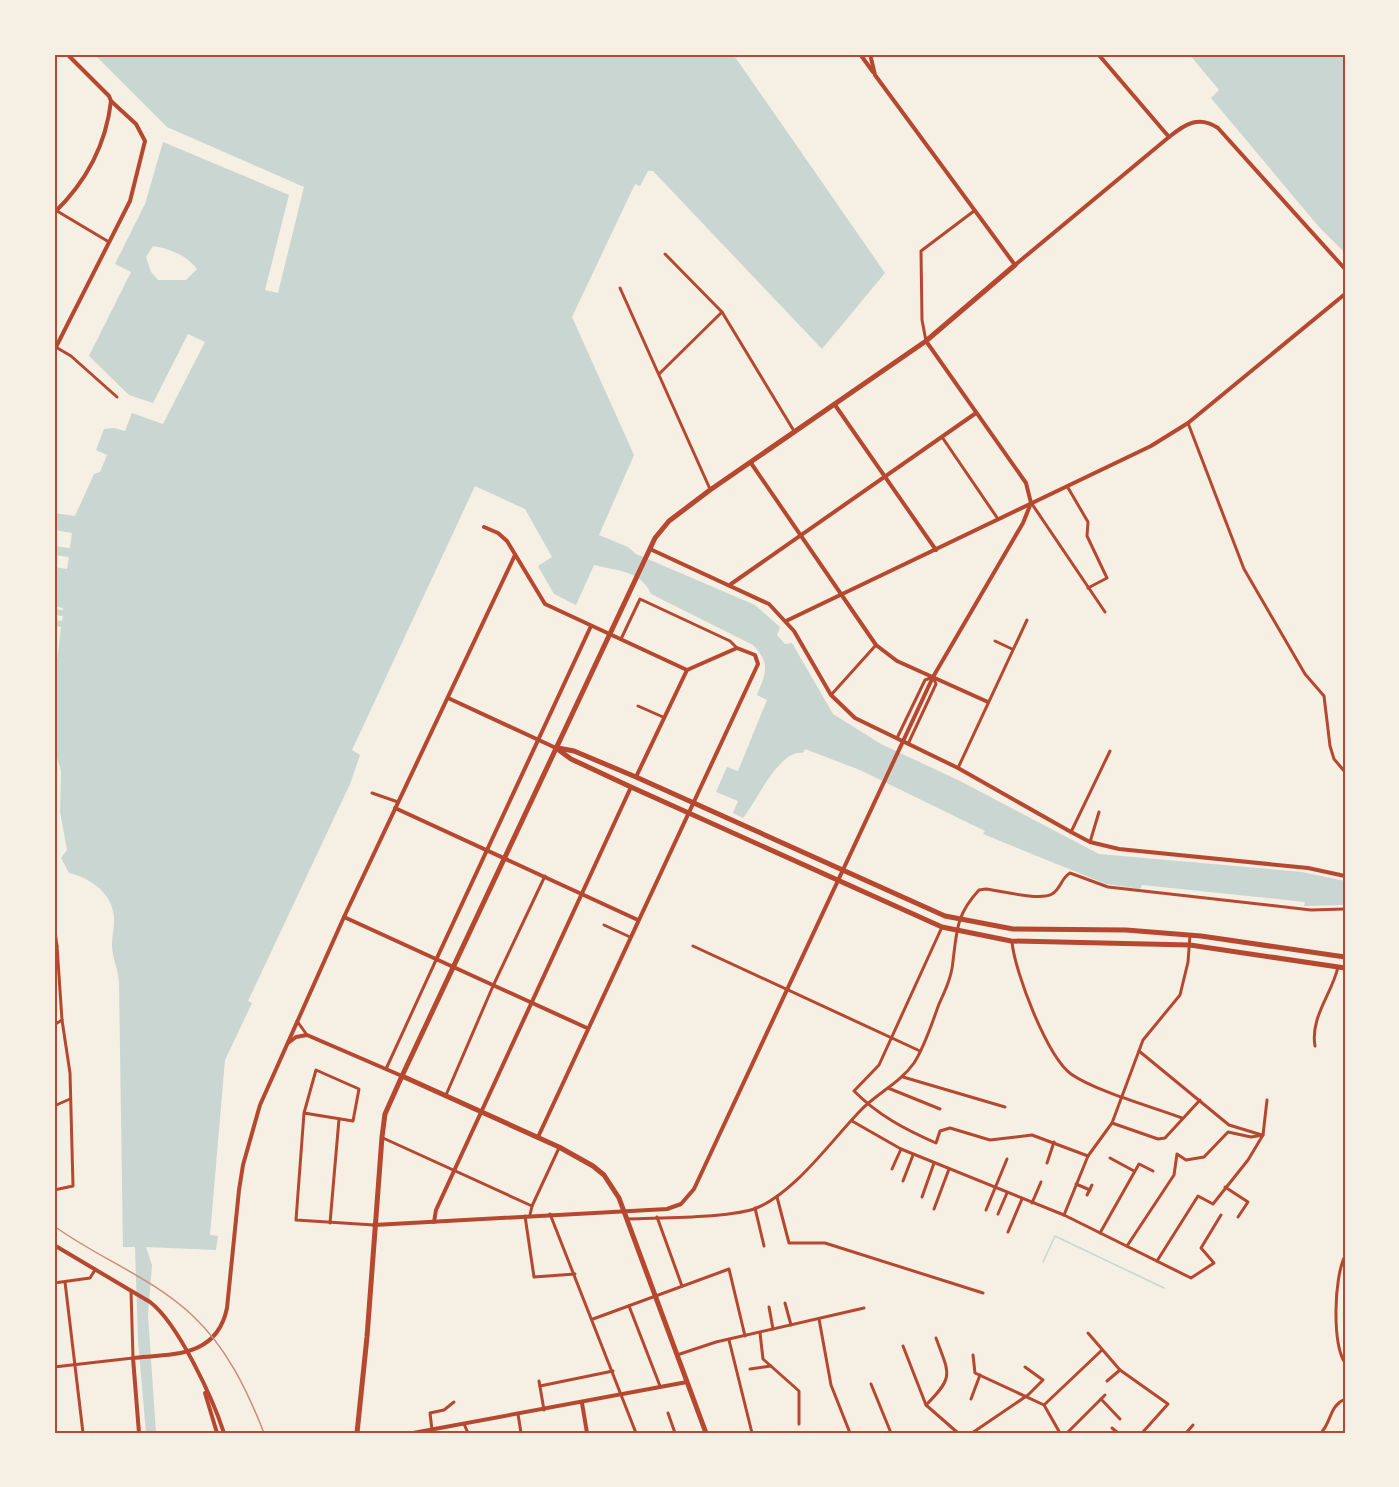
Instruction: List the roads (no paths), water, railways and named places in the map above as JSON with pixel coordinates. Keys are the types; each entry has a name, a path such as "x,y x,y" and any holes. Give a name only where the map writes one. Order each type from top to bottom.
{"main road":[{"path":"357,1433 385,1114 645,556 669,521 710,490 926,341 1015,265"},
{"path":"556,748 574,751 636,777 842,871 945,916 960,920 1014,929 1126,930 1190,935 1345,957"},
{"path":"556,748 571,759 631,787 942,927 1011,940 1190,945 1345,968"},
{"path":"402,1076 559,1147 582,1159 604,1175 624,1211 706,1433"}],"street":[{"path":"67,54 136,124 145,141 130,201 55,346 71,356 117,397"},
{"path":"860,54 1015,265 1185,124 1204,121 1218,128 1345,269"},
{"path":"870,54 875,75"},
{"path":"1098,54 1168,137"},
{"path":"109,242 55,212 82,183 93,164 111,101"},
{"path":"974,212 921,251 922,320 926,341 1026,483 1031,503 1105,612"},
{"path":"665,255 722,312 795,432"},
{"path":"620,288 710,490"},
{"path":"786,621 1151,446 1188,423 1345,294"},
{"path":"659,374 722,312"},
{"path":"835,405 936,550"},
{"path":"730,585 976,413"},
{"path":"1188,423 1244,569 1305,674 1324,696 1330,746 1334,759 1345,772"},
{"path":"942,437 998,519"},
{"path":"751,463 876,645 889,657 988,702"},
{"path":"1067,486 1088,522 1087,536 1107,578 1088,588"},
{"path":"304,1113 353,1121 359,1089 316,1070 304,1113 296,1220 374,1225 674,1208 690,1196 933,677 1023,523 1031,503"},
{"path":"484,527 498,533 507,541 545,604 687,670"},
{"path":"649,549 769,604 786,621 831,695 855,718 958,768 1090,842 1119,849 1308,868 1345,876"},
{"path":"54,1367 151,1357 185,1351 208,1343 221,1330 225,1320 243,1166 257,1113 344,917 515,555"},
{"path":"537,1138 758,664 755,655 737,648 730,641 640,599 621,639"},
{"path":"958,768 1027,620"},
{"path":"386,1069 591,626"},
{"path":"995,641 1013,649"},
{"path":"831,695 876,645"},
{"path":"636,777 687,670 737,648"},
{"path":"897,739 925,680 933,677"},
{"path":"908,744 936,684 933,677"},
{"path":"448,698 556,748"},
{"path":"638,706 663,717"},
{"path":"1071,832 1110,751"},
{"path":"434,1222 436,1210 454,1170 631,787"},
{"path":"372,793 398,802"},
{"path":"395,808 638,920"},
{"path":"1090,842 1099,812"},
{"path":"627,1219 735,1212 755,1208 777,1197 867,1105 903,1077 920,1051 946,989 953,963 956,930 979,890 1042,897 1054,893 1065,876 1070,873 1108,887 1311,910 1345,909"},
{"path":"446,1095 492,986 544,876"},
{"path":"344,917 587,1028"},
{"path":"54,924 62,1020 70,1072 73,1186 54,1190"},
{"path":"604,925 630,937"},
{"path":"942,927 879,1065 854,1091 867,1105 903,1129 936,1143 940,1131 950,1128 990,1140 1032,1135 1088,1156"},
{"path":"1064,1215 1088,1156 1112,1123 1143,1040 1180,995 1190,935"},
{"path":"1011,940 1034,1016 1064,1067 1083,1080 1182,1118"},
{"path":"693,946 920,1051"},
{"path":"1315,1047 1314,1039 1321,1004 1334,983 1338,967"},
{"path":"54,1025 62,1020"},
{"path":"297,1021 307,1035 402,1076"},
{"path":"285,1046 296,1037 307,1035"},
{"path":"1139,1051 1232,1128 1263,1135"},
{"path":"903,1077 1005,1107"},
{"path":"888,1088 940,1109"},
{"path":"54,1106 70,1099"},
{"path":"1112,1123 1158,1139 1165,1138 1200,1100"},
{"path":"1157,1261 1198,1196 1213,1204 1248,1160 1263,1135 1267,1101"},
{"path":"330,1222 339,1119"},
{"path":"852,1121 901,1149 1064,1215 1191,1278 1214,1263 1201,1248 1221,1215"},
{"path":"1127,1246 1174,1174 1177,1154 1186,1160 1204,1157 1228,1132 1251,1137 1263,1135"},
{"path":"382,1137 532,1206"},
{"path":"1047,1163 1054,1143"},
{"path":"559,1147 528,1215 534,1277 575,1274"},
{"path":"892,1168 901,1149"},
{"path":"903,1181 913,1154"},
{"path":"1110,1158 1134,1171"},
{"path":"986,1210 1007,1159"},
{"path":"922,1197 934,1163"},
{"path":"1100,1233 1138,1164 1153,1171"},
{"path":"934,1209 949,1169"},
{"path":"1032,1203 1041,1182"},
{"path":"1076,1184 1090,1190"},
{"path":"1087,1195 1092,1185"},
{"path":"1225,1187 1248,1202 1238,1217"},
{"path":"919,1189 924,1191"},
{"path":"998,1214 1006,1192"},
{"path":"777,1197 789,1243 825,1243 983,1293"},
{"path":"1008,1232 1022,1199"},
{"path":"755,1208 764,1246"},
{"path":"550,1214 636,1433"},
{"path":"657,1217 682,1286"},
{"path":"54,1245 150,1302 171,1322 224,1433"},
{"path":"1345,1256 1340,1268 1337,1290 1338,1340 1345,1363"},
{"path":"593,1319 729,1269 745,1336"},
{"path":"54,1284 90,1278 95,1270"},
{"path":"65,1282 83,1433"},
{"path":"134,1292 133,1358 139,1433"},
{"path":"785,1304 791,1325"},
{"path":"629,1305 660,1388"},
{"path":"769,1307 774,1330"},
{"path":"677,1355 729,1340 864,1308"},
{"path":"819,1319 831,1385 850,1433"},
{"path":"760,1333 763,1359 799,1391 799,1424"},
{"path":"1088,1333 1120,1370 1168,1404 1142,1433"},
{"path":"926,1405 943,1388 948,1373 936,1338"},
{"path":"729,1340 752,1433"},
{"path":"903,1346 926,1405 958,1433"},
{"path":"1044,1405 1102,1350"},
{"path":"973,1355 975,1373 1028,1395 1044,1405 1060,1433"},
{"path":"750,1369 771,1366"},
{"path":"972,1433 1028,1395 1043,1380 1025,1367"},
{"path":"1107,1382 1120,1370"},
{"path":"540,1386 613,1371"},
{"path":"971,1399 980,1375"},
{"path":"539,1381 544,1410"},
{"path":"413,1433 622,1396 687,1382"},
{"path":"871,1384 891,1433"},
{"path":"203,1387 217,1433"},
{"path":"1066,1433 1105,1395"},
{"path":"1101,1399 1120,1419"},
{"path":"1321,1433 1328,1424 1333,1407 1345,1399"},
{"path":"432,1430 430,1413 444,1410 454,1402"},
{"path":"582,1403 587,1433"},
{"path":"668,1413 675,1433"},
{"path":"518,1414 521,1433"},
{"path":"464,1424 468,1433"},
{"path":"1186,1433 1193,1425"},
{"path":"1112,1428 1118,1433"}],"waterway":[{"path":"1043,1262 1055,1236 1164,1288"}],"railway":[{"path":"54,1226 161,1290 193,1316 216,1342 235,1370 264,1433"}]}
